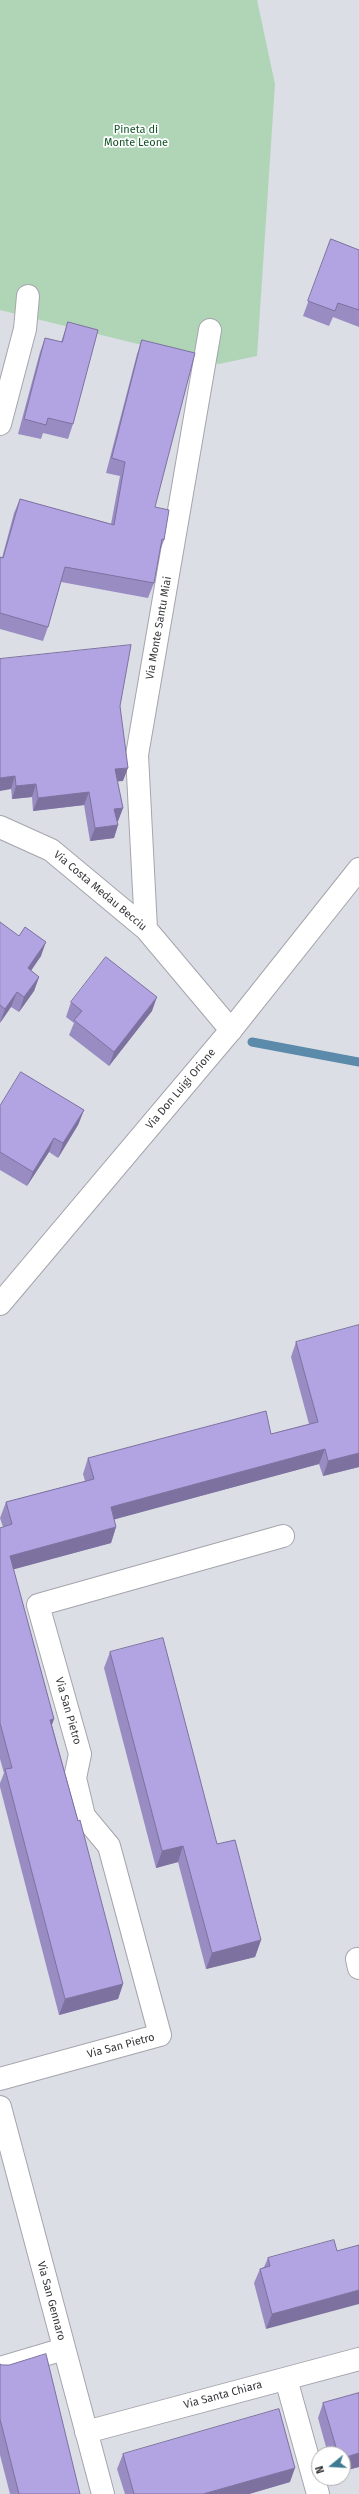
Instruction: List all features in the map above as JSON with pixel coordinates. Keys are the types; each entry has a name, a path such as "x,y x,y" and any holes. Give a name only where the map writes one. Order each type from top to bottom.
{"street":[{"path":"0,424 25,329 28,296"},
{"name":"Via Monte Santu Miai","path":"146,929 137,755 210,330"},
{"name":"Via Costa Medau Becciu","path":"0,827 51,850 146,929 231,1030"},
{"name":"Via Don Luigi Orione","path":"0,1304 231,1030 359,870"},
{"name":"Via San Pietro","path":"0,2079 160,2036 109,1846 84,1816 75,1778 80,1754 38,1605 283,1536"},
{"path":"359,1959 357,1959 359,1968"},
{"name":"Via San Gennaro","path":"0,2108 103,2494"},
{"path":"0,2368 64,2349"},
{"name":"Via Santa Chiara","path":"86,2432 359,2359"},
{"path":"286,2379 318,2494"}],"green space":[{"name":"Pineta di Monte Leone","path":"0,0 257,0 275,84 257,356 219,364 0,310"}],"building":[{"path":"331,239 359,250 359,310 338,303 335,311 308,301"},
{"path":"68,322 98,330 73,424 48,418 46,425 24,419 45,338 62,342"},
{"path":"142,340 195,353 155,507 169,510 154,583 65,567 48,627 0,613 0,557 3,558 20,499 114,525 125,462 112,458"},
{"path":"131,645 120,706 128,768 115,769 123,808 114,809 118,825 95,828 89,792 38,798 36,784 16,786 15,776 0,778 0,659"},
{"path":"0,922 19,936 25,927 46,942 28,968 39,977 24,997 17,992 5,1009 0,1005"},
{"path":"106,957 157,997 114,1052 74,1020 82,1011 71,1002"},
{"path":"21,1072 84,1110 63,1143 54,1138 33,1172 0,1152 0,1106"},
{"path":"359,1325 359,1453 328,1461 325,1449 111,1507 116,1527 10,1556 54,1719 50,1720 78,1821 80,1820 123,1984 65,1999 5,1769 12,1768 0,1723 0,1528 12,1524 6,1502 94,1479 88,1458 266,1411 271,1434 318,1422 296,1342"},
{"path":"163,1638 217,1844 235,1840 261,1940 212,1953 183,1846 162,1851 110,1652"},
{"path":"334,2240 337,2251 359,2245 359,2290 272,2314 260,2269 270,2266 268,2258"},
{"path":"46,2354 80,2494 19,2494 0,2419 0,2364 9,2365"},
{"path":"359,2393 359,2453 351,2456 351,2446 336,2446 323,2403"},
{"path":"279,2409 295,2468 203,2494 134,2494 123,2454"}],"waterway":[{"path":"252,1042 359,1062"}]}
